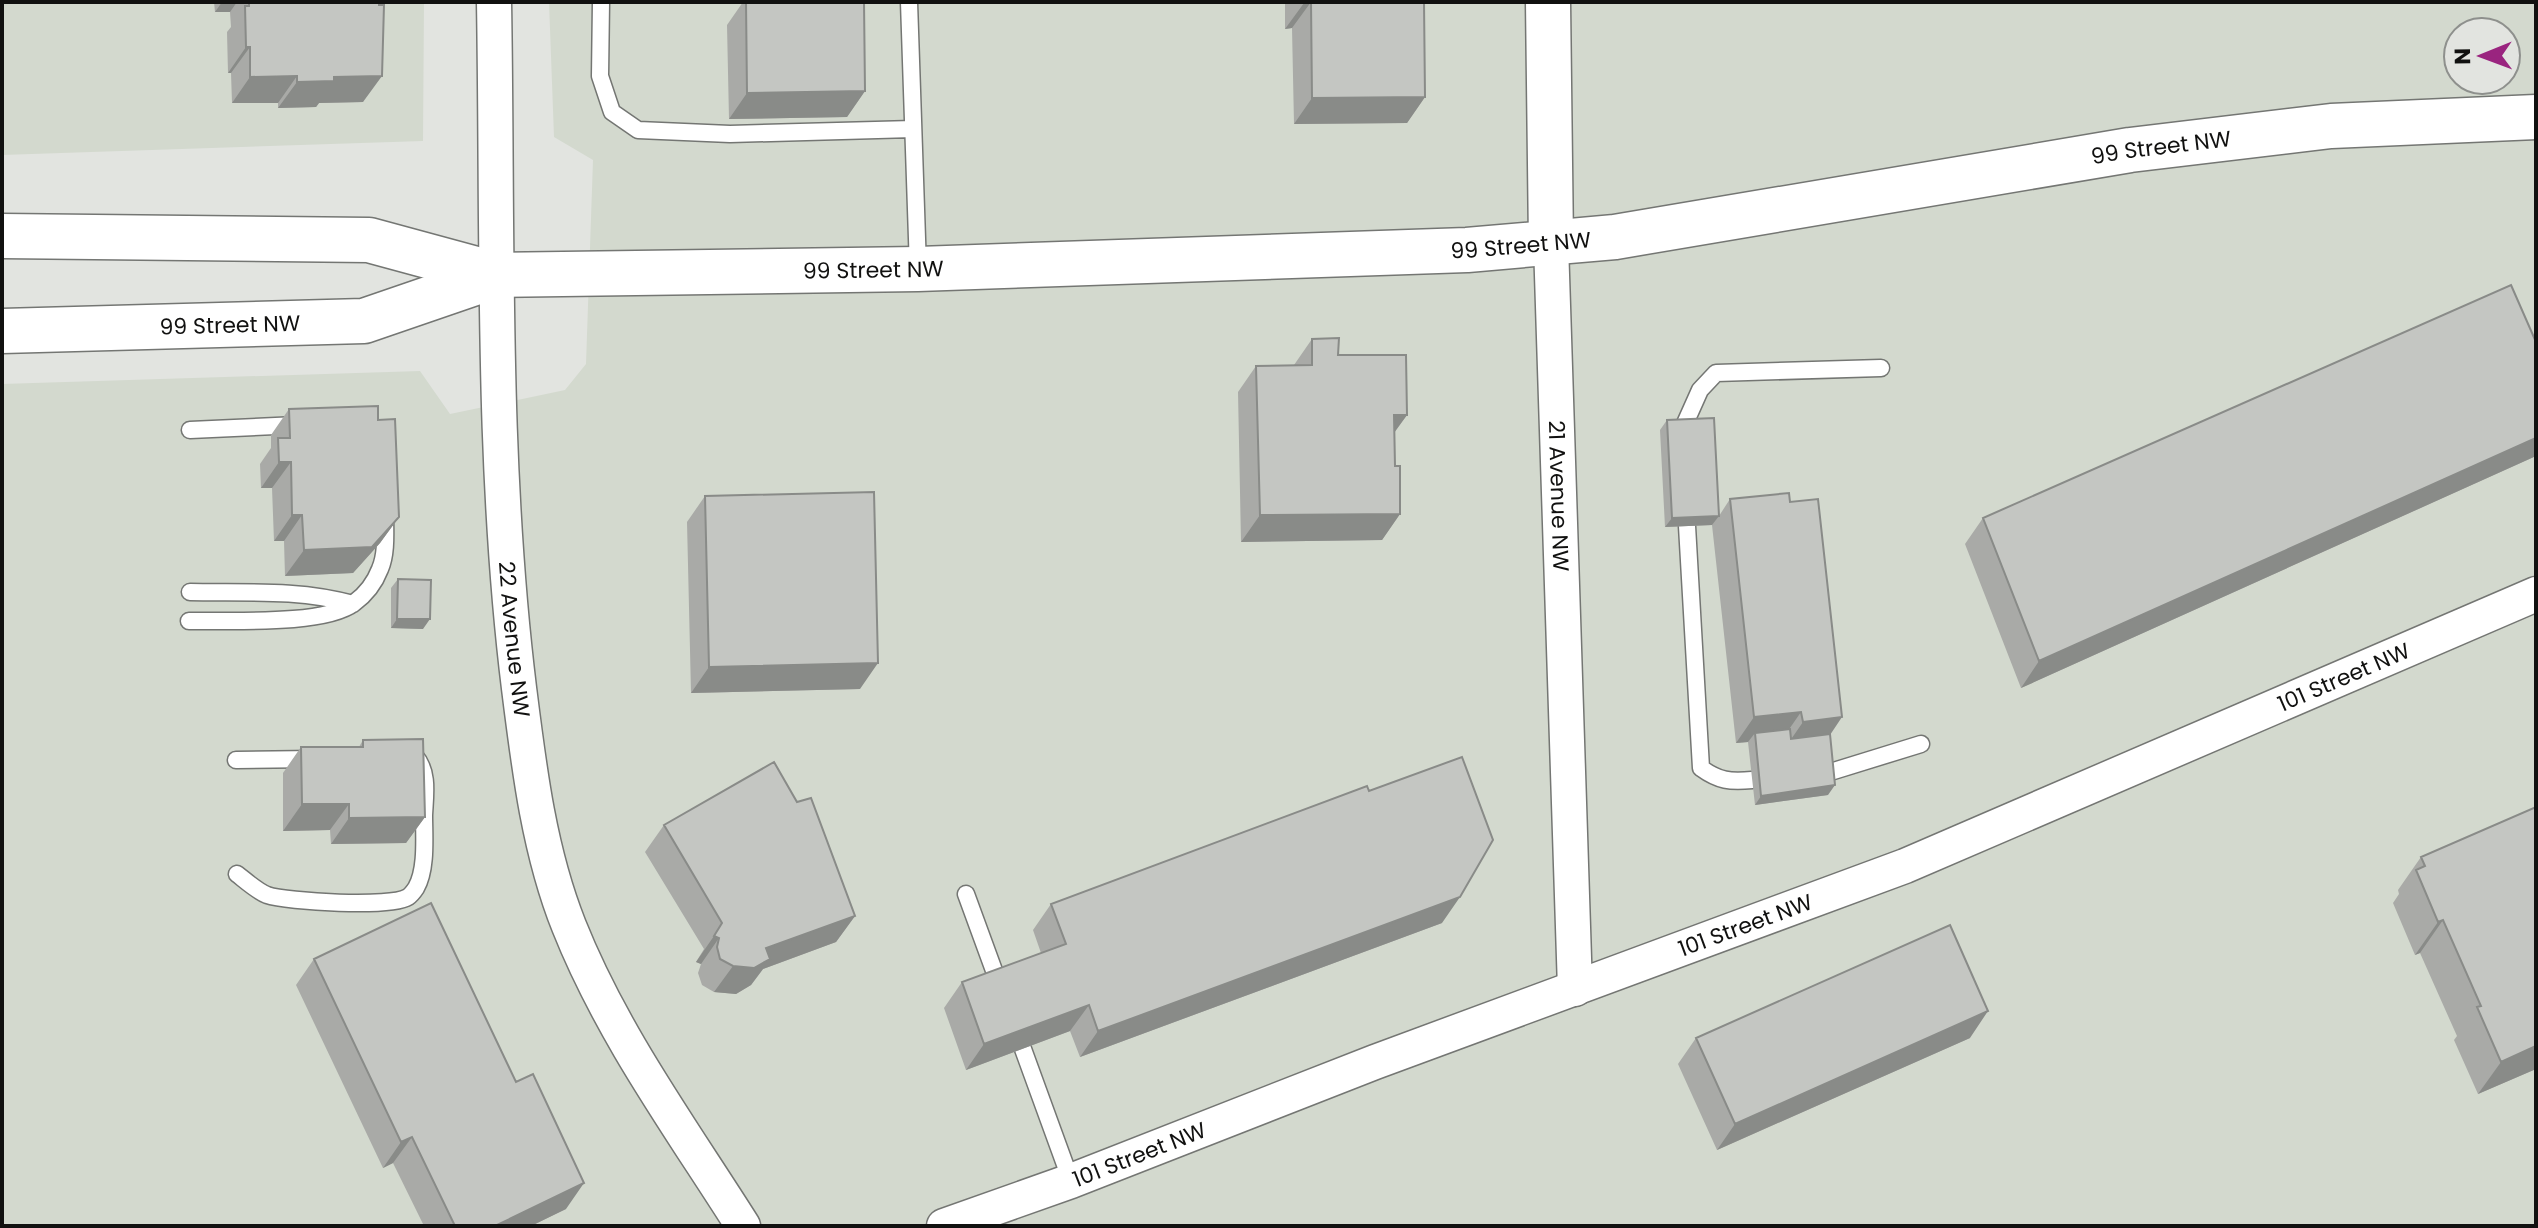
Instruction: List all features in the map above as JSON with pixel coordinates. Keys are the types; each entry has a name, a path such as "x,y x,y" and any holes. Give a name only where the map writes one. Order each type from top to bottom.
{"street":[{"name":"22 Avenue NW","path":"494,2 499,393 507,568 528,756 551,875 569,926 610,1015 743,1226"},
{"name":"21 Avenue NW","path":"1548,2 1551,244 1575,989"},
{"name":"99 Street NW","path":"2,236 369,240 498,275 918,269 1467,250 1615,237 2130,150 2331,126 2536,117"},
{"name":"99 Street NW","path":"2,331 364,321 498,275"},
{"name":"101 Street NW","path":"944,1226 1071,1181 1375,1062 1963,842 2113,774 2536,594"}],"lane":[{"path":"601,2 600,76 612,112 638,130 730,134 913,129"},
{"path":"909,2 918,269"},
{"path":"1683,428 1700,390 1716,373 1881,368"},
{"path":"190,430 310,425"},
{"path":"189,621 299,619 334,613 353,604 371,586 382,566 385,504"},
{"path":"1687,526 1701,768 1715,779 1727,782 1752,780"},
{"path":"190,592 287,593 353,604"},
{"path":"1827,773 1921,744"},
{"path":"237,874 264,894 291,900 385,902 407,898 416,888 421,874 425,781 422,765 413,754 401,750"},
{"path":"236,760 331,758"},
{"path":"966,894 1000,987"},
{"path":"1023,1049 1071,1181"}],"shaded area":[{"path":"2,2 424,2 423,141 2,155"},
{"path":"549,2 2536,2 2536,1226 2,1226 2,384 420,371 450,414 565,390 586,364 593,160 554,137"}],"building":[{"path":"249,2 379,2 379,5 384,5 382,76 297,82 297,76 250,77 245,6 249,6"},
{"path":"746,2 864,2 865,91 747,93"},
{"path":"1311,2 1424,2 1425,97 1312,98"},
{"path":"2511,285 2536,342 2536,438 2039,661 1983,518"},
{"path":"1339,338 1338,355 1406,355 1407,415 1394,415 1395,466 1400,466 1400,514 1260,515 1256,366 1312,365 1312,339"},
{"path":"378,406 378,420 395,419 399,517 372,547 304,550 302,515 292,515 291,462 279,462 278,438 290,438 289,409"},
{"path":"1714,418 1719,516 1672,518 1667,420"},
{"path":"874,492 878,663 709,667 705,496"},
{"path":"1789,493 1790,502 1818,499 1842,717 1803,722 1801,712 1754,717 1730,499"},
{"path":"398,579 431,580 430,619 397,619"},
{"path":"1790,729 1791,739 1830,734 1835,785 1761,796 1755,733"},
{"path":"423,739 425,817 349,818 349,804 302,804 301,747 363,747 363,740"},
{"path":"1462,757 1493,840 1460,897 1098,1031 1089,1005 984,1044 962,982 1066,944 1051,904 1367,786 1369,791"},
{"path":"774,762 797,802 811,798 855,916 766,948 770,959 754,968 733,966 720,959 717,947 719,938 714,936 722,923 664,825"},
{"path":"2536,807 2536,1046 2501,1062 2477,1007 2481,1006 2443,920 2438,922 2416,870 2425,866 2421,857"},
{"path":"431,903 516,1082 533,1074 584,1183 495,1226 455,1226 412,1137 401,1142 314,959"},
{"path":"1950,925 1988,1011 1735,1124 1696,1038"}]}
